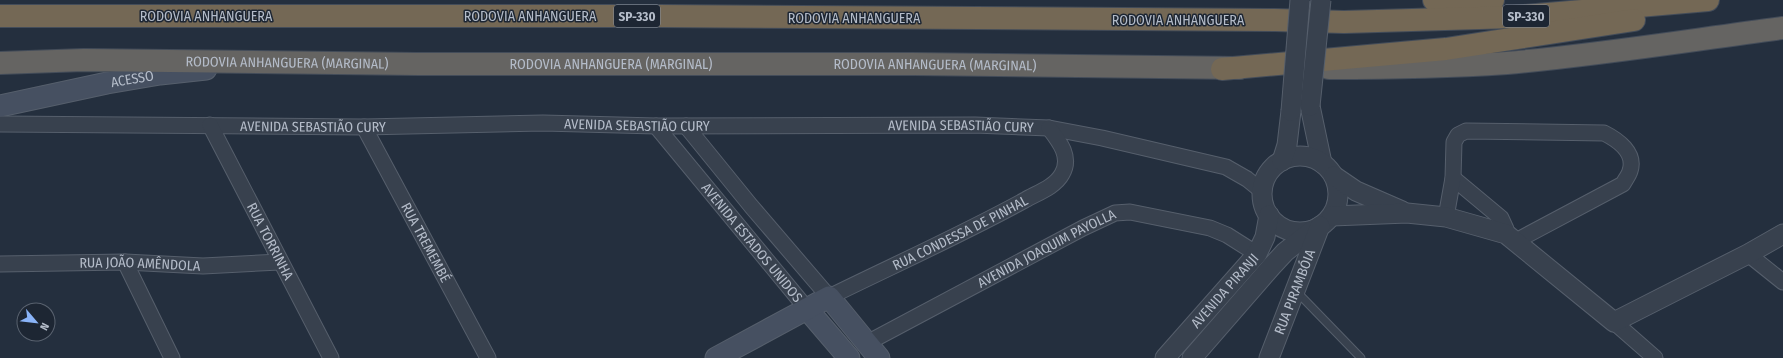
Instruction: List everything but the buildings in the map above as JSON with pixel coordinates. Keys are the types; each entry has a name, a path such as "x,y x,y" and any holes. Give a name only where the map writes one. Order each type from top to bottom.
{"highway":[{"name":"SP-330","path":"1434,0 1493,0"},
{"name":"RODOVIA ANHANGUERA","path":"0,16 666,16 1267,20 1344,22 1513,17 1708,0"},
{"path":"1222,68 1446,49 1662,16 1723,0"},
{"name":"RODOVIA ANHANGUERA (MARGINAL)","path":"0,63 84,60 914,64 1222,68 1425,68 1590,54 1783,28"}],"main road":[{"name":"ACESSO","path":"0,106 130,79 267,62"},
{"name":"RUA CONDESSA DE PINHAL","path":"716,358 829,297"},
{"name":"AVENIDA ESTADOS UNIDOS","path":"829,297 873,351"},
{"name":"AVENIDA ESTADOS UNIDOS","path":"807,309 846,357"},
{"name":"AVENIDA JOAQUIM PAYOLLA","path":"846,357 873,351"}],"street":[{"path":"1282,161 1287,145 1291,112 1300,0"},
{"path":"1322,0 1310,106 1328,170 1338,186 1336,206 1322,224"},
{"name":"AVENIDA SEBASTIÃO CURY","path":"0,124 364,127 543,123 656,126 967,125 1049,128 1117,141 1226,167 1247,179 1263,192"},
{"name":"RUA TORRINHA","path":"210,125 331,358"},
{"name":"AVENIDA ESTADOS UNIDOS","path":"656,126 807,309"},
{"name":"AVENIDA ESTADOS UNIDOS","path":"686,126 751,206 829,297"},
{"name":"RUA TREMEMBÉ","path":"364,127 488,358"},
{"name":"RUA CONDESSA DE PINHAL","path":"829,297 1004,211 1056,182 1062,174 1066,162 1061,146 1049,128"},
{"path":"1446,217 1454,178 1454,142 1458,135 1466,131 1604,133 1616,139 1625,147 1630,159 1631,170 1623,184 1511,238"},
{"path":"1407,213 1356,191 1313,158 1303,156 1292,157 1282,161 1268,174 1263,192 1264,204 1268,215 1277,224 1288,230 1300,232 1322,224 1407,213 1446,217 1511,238 1614,322 1655,358"},
{"path":"1454,178 1501,218 1511,238"},
{"name":"AVENIDA JOAQUIM PAYOLLA","path":"873,351 1083,228 1115,213 1130,212 1210,228 1228,234 1256,254"},
{"name":"AVENIDA PIRANJI","path":"1165,358 1256,254 1265,237 1268,215"},
{"name":"RUA PIRAMBÓIA","path":"1269,358 1322,224"},
{"name":"AVENIDA PIRANJI","path":"1192,358 1285,252 1322,224"},
{"path":"1614,322 1748,254 1783,234"},
{"path":"1748,254 1783,282"},
{"path":"125,262 169,357"},
{"name":"RUA JOÃO AMÊNDOLA","path":"0,264 125,262 203,266 280,262"}],"lane":[{"path":"1295,290 1361,358"}]}
